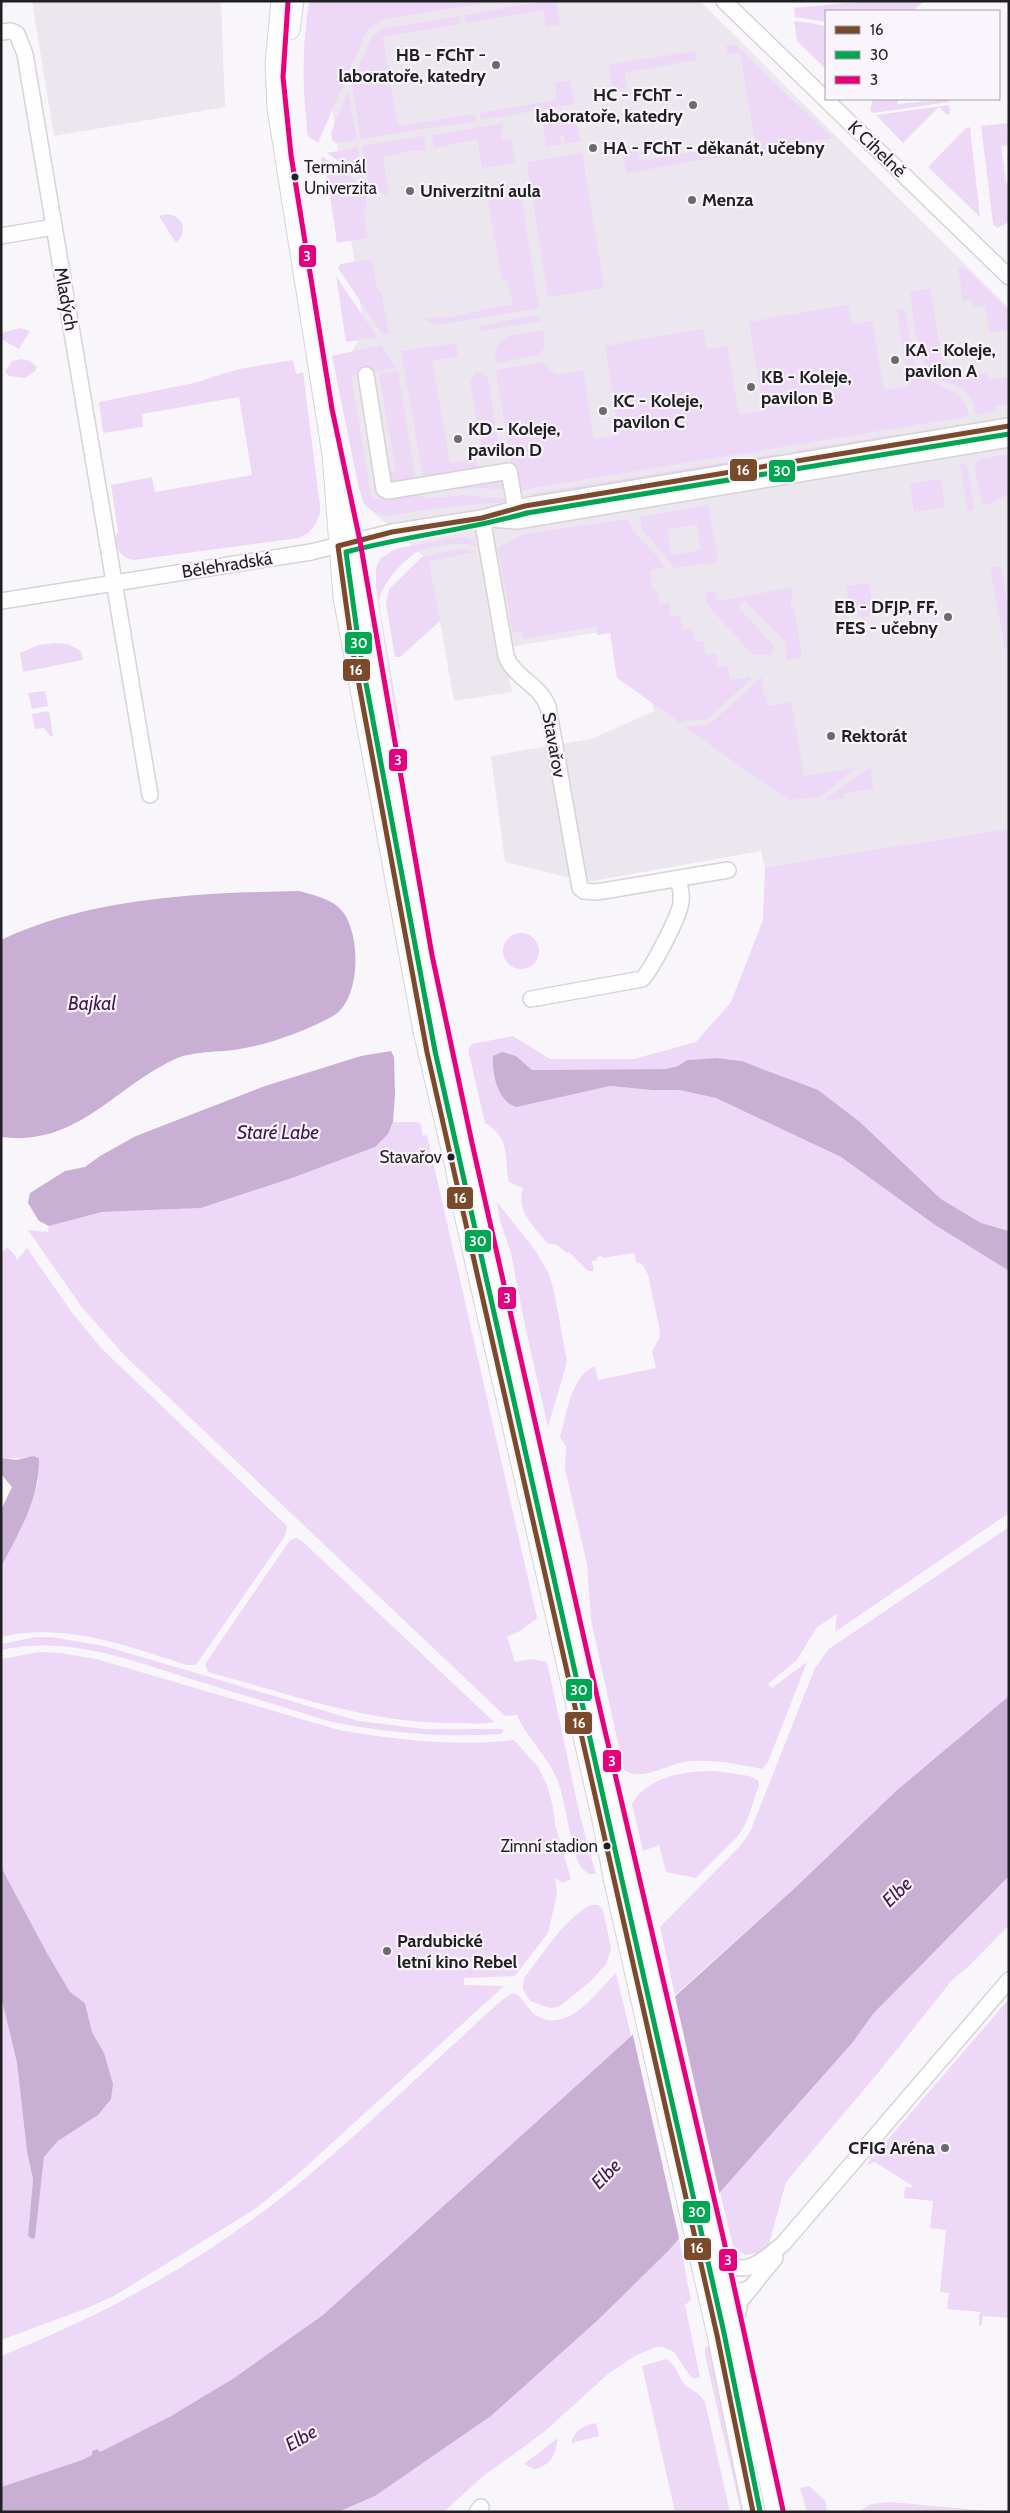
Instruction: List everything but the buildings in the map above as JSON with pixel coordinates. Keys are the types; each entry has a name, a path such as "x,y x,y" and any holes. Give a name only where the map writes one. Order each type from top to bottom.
{"main road":[{"path":"281,1 275,77 284,156 346,544 443,1046 595,1720 638,1896 707,2252 718,2335 753,2512"},
{"path":"284,156 282,103 294,1"},
{"path":"346,544 343,597 423,1031 455,1166 461,1201 602,1820 620,1912 691,2223 727,2290 776,2512"}],"street":[{"name":"K Cihelně","path":"724,1 825,99"},
{"name":"Mladých","path":"1,32 11,31 17,34 23,44 115,582"},
{"name":"K Cihelně","path":"826,100 1009,277"},
{"path":"1,236 54,227"},
{"path":"366,375 384,489 388,491 509,471 516,514"},
{"path":"516,514 1009,426"},
{"path":"516,514 1009,439"},
{"name":"Bělehradská","path":"1,601 302,554 404,530 516,514"},
{"name":"Stavařov","path":"482,518 506,656 515,672 543,696 548,707 580,888 584,891 597,892 728,870"},
{"path":"115,582 150,795"},
{"path":"532,999 642,979 650,969 679,910 681,896 678,879"},
{"path":"707,2252 725,2258 741,2268 758,2265 783,2244 1009,1980"},
{"path":"735,2330 740,2301 768,2269 783,2244"},
{"path":"727,2290 740,2291 752,2287"}],"shaded area":[{"path":"32,1 221,1 225,107 54,136"},
{"path":"309,1 497,1 382,20 367,30 318,143 308,136 305,101 304,53"},
{"path":"355,1 700,1 1009,308 1009,829 765,868 761,851 587,882 505,862 491,756 591,739 654,711 636,626 504,648 512,692 454,701 429,561 364,504 340,373 364,330 326,66"},
{"path":"544,1 556,1 560,24 546,27 543,10 466,23 464,15"},
{"path":"867,1 924,1 914,10 825,10 825,22 795,17 794,8"},
{"path":"459,16 460,24 383,37 398,126 475,114 476,121 361,139 352,83 372,36 385,28"},
{"path":"794,21 825,27 825,68 797,41"},
{"path":"735,44 832,138 626,173 622,147 637,145 640,161 755,142 740,53 727,54 726,46"},
{"path":"695,51 696,60 625,72 627,88 613,91 609,65"},
{"path":"570,81 574,104 481,120 480,113 557,100 555,83"},
{"path":"348,91 357,140 336,143 332,140 331,133"},
{"path":"873,100 897,100 898,104 949,100 949,102 873,113 870,110"},
{"path":"949,105 950,113 947,115 939,107 903,143 876,115"},
{"path":"575,112 580,142 564,144 564,135 559,135 562,144 546,147 542,118"},
{"path":"503,123 501,141 511,139 515,163 482,168 477,139 434,148 432,135"},
{"path":"1009,123 1007,131 1009,145 1001,146 1006,183 1009,183 1009,222 997,228 993,224 981,126"},
{"path":"970,127 980,217 928,167 966,128"},
{"path":"424,136 426,150 400,152 400,154 383,157 389,192 386,196 368,182 362,146"},
{"path":"358,147 363,179 327,153"},
{"path":"582,153 604,288 548,297 527,162"},
{"path":"322,156 364,187 367,209 363,209 368,238 337,243 326,168 319,168"},
{"path":"519,184 539,308 435,325 425,319 439,317 440,319 440,317 445,316 446,318 513,304 507,279 502,280 486,188"},
{"path":"173,215 182,225 182,234 176,243 159,216"},
{"path":"372,259 377,291 381,291 389,334 383,335 338,268 340,264"},
{"path":"958,267 966,269 1009,311 1009,326 1006,330 990,333 985,305 974,307 972,300 963,301"},
{"path":"336,276 377,337 346,342"},
{"path":"930,289 942,361 948,361 951,379 986,373 988,380 1009,377 1009,404 995,406 995,411 976,415 972,402 962,388 934,376 927,368 917,342 910,292"},
{"path":"848,305 852,325 872,321 884,390 909,386 897,310 905,309 914,366 917,366 923,375 931,381 961,398 966,405 969,416 522,490 515,487 496,370 542,362 556,375 583,370 594,439 619,435 605,346 703,329 707,349 727,346 739,415 764,411 749,322"},
{"path":"540,315 541,321 480,331 479,326"},
{"path":"21,328 30,331 19,349 1,339 1,333"},
{"path":"543,330 545,346 540,355 496,363 495,351 499,342 508,336"},
{"path":"456,343 458,356 432,361 450,463 475,459 477,466 495,467 424,480 401,351"},
{"path":"381,345 396,368 351,376 371,496 377,499 418,492 424,499 465,495 506,499 506,502 447,507 385,516 374,512 364,504 359,489 332,356"},
{"path":"21,359 30,361 37,367 35,371 25,378 9,376 5,372 12,361"},
{"path":"293,360 296,374 303,372 320,506 320,513 315,525 308,533 299,538 134,560 120,553 115,537 118,531 111,485 152,477 155,492 252,475 239,397 142,414 143,427 103,433 99,402 194,383 239,369"},
{"path":"398,371 416,482 387,487 385,473 396,471 379,374"},
{"path":"475,372 480,372 488,378 499,447 494,455 490,456 482,450 470,381"},
{"path":"900,434 897,440 793,456 797,450"},
{"path":"774,454 778,458 529,501 531,494"},
{"path":"1009,454 1009,493 989,505 982,504 974,463 979,460"},
{"path":"960,463 967,465 974,510 968,511"},
{"path":"941,479 945,507 914,512 910,484"},
{"path":"493,480 501,482 506,489 469,488 426,492"},
{"path":"708,505 718,562 675,568 642,529 640,517","holes":["697,524 701,550 671,555 667,529"]},
{"path":"628,519 635,532 664,567 650,570 653,591 657,590 659,604 669,603 671,617 680,616 683,630 692,628 694,642 704,641 706,655 716,654 718,667 728,666 730,680 749,677 751,679 708,719 679,722 617,678 610,633 597,635 597,626 523,639 522,631 513,633 498,548 524,534"},
{"path":"458,537 469,538 478,547 450,544 421,550 394,572 380,596 379,603 401,733 397,726 376,588 376,568 380,559 395,549"},
{"path":"463,549 477,552 429,561 440,621 400,657 395,657 386,603 389,589 422,557"},
{"path":"1001,566 1009,612 1009,652 1005,648 990,567"},
{"path":"869,583 874,615 859,617 857,611 850,612 846,586"},
{"path":"791,588 793,599 790,600 791,608 794,608 802,657 786,660 786,643 745,600 738,607 774,646 771,655 753,655 710,608 705,596 708,592 716,592 717,601"},
{"path":"68,644 81,651 83,660 23,672 20,653 39,645"},
{"path":"762,677 763,695 766,695 768,706 789,702 792,706 804,776 855,768 820,797 789,800 684,727 705,725 712,722 744,693 746,694 749,688"},
{"path":"45,691 48,706 32,709 28,693"},
{"path":"49,711 53,736 50,736 44,728 35,729 32,714"},
{"path":"871,768 873,789 844,793 844,798 823,801 858,775"},
{"path":"1009,829 1009,1231 981,1223 941,1199 860,1122 782,1076 742,1061 717,1058 687,1060 678,1066 665,1069 532,1070 516,1056 493,1056 496,1084 571,1094 610,1086 652,1090 679,1090 716,1098 841,1157 935,1225 1009,1271 1009,1513 835,1632 837,1614 817,1627 797,1660 768,1684 772,1688 807,1662 768,1762 762,1769 723,1762 694,1761 684,1762 646,1774 631,1773 624,1770 591,1620 587,1564 565,1469 566,1446 560,1437 575,1387 587,1371 595,1366 598,1380 656,1368 652,1351 660,1337 648,1275 643,1265 636,1262 634,1253 602,1258 602,1256 597,1257 597,1260 592,1261 594,1271 588,1271 569,1252 567,1253 557,1245 547,1243 536,1230 524,1211 521,1196 523,1188 509,1182 503,1142 499,1135 485,1123 468,1050 472,1044 513,1036 550,1059 634,1059 696,1042 731,1002 763,920 765,868"},
{"path":"521,933 528,934 534,938 538,944 538,958 534,964 528,968 521,969 514,968 508,964 504,958 503,951 504,944 508,938 514,934"},
{"path":"393,1122 418,1122 421,1124 423,1136 427,1135 537,1618 522,1630 507,1637 515,1662 531,1659 547,1662 580,1816 596,1874 589,1874 581,1868 573,1847 564,1801 557,1779 517,1715 505,1716 124,1355 81,1306 28,1230 48,1232 49,1226 102,1212 201,1208 292,1178 374,1147 388,1134"},
{"path":"497,1202 535,1250 548,1272 554,1291 567,1362 548,1427 511,1253 500,1221"},
{"path":"7,1247 17,1260 27,1248 71,1311 101,1348 287,1526 285,1536 196,1665 187,1665 141,1650 72,1634 49,1632 25,1633 1,1637 1,1567 20,1531 38,1483 39,1458 1,1458 1,1253"},
{"path":"1009,1527 1009,1696 896,1791 797,1886 675,1995 660,1927 741,1845 750,1832 815,1668 829,1649"},
{"path":"296,1538 302,1541 494,1722 480,1724 392,1719 330,1706 208,1672 205,1664 290,1540"},
{"path":"36,1637 51,1637 104,1646 359,1721 424,1729 501,1729 504,1731 501,1734 437,1735 353,1726 332,1722 99,1652 50,1646 26,1646 1,1650 1,1644"},
{"path":"39,1652 60,1653 96,1659 339,1730 383,1737 448,1743 514,1740 538,1767 547,1785 555,1824 571,1879 563,1883 555,1878 557,1894 548,1933 515,1976 464,1978 464,1985 504,1986 297,2175 255,2209 114,2296 85,2309 1,2340 1,1996 17,2063 27,2152 33,2179 28,2236 32,2239 35,2237 44,2157 58,2141 98,2115 104,2053 92,2032 85,2003 70,1992 1,1867 1,1659"},
{"path":"715,1771 749,1776 758,1780 759,1785 746,1823 738,1836 696,1878 666,1872 659,1845 643,1851 632,1804 639,1795 657,1781 680,1774"},
{"path":"1009,1876 1009,1925 968,1967 953,1979 878,2073 786,2182 769,2244 762,2252 745,2255 733,2246 720,2192 853,2042 873,2014"},
{"path":"591,1905 598,1905 603,1910 611,1948 607,1963 592,1980 559,2007 550,2008 530,2001 523,1989 524,1978 554,1938 572,1918"},
{"path":"616,1973 631,2036 323,2315 234,2378 171,2416 100,2452 97,2449 92,2450 92,2455 82,2460 1,2487 1,2356 47,2337 133,2295 214,2246 254,2219 346,2143 510,1994 513,1993 520,1997 537,2016 549,2020 560,2020 571,2015 591,2000"},
{"name":"CFIG Aréna","path":"1009,1999 1009,2318 983,2316 982,2325 979,2326 979,2314 981,2312 947,2309 949,2293 940,2292 946,2230 930,2228 933,2201 904,2198 905,2187 914,2187 875,2162 866,2165"},
{"path":"679,2239 691,2300 685,2305 700,2377 694,2379 690,2376 674,2352 663,2347 656,2347 635,2356 608,2374 544,2432 482,2477 444,2512 338,2512 375,2496 491,2416 598,2320"},
{"path":"712,2343 725,2427 744,2512 741,2512 705,2355 705,2348"},
{"path":"666,2359 673,2365 682,2381 699,2394 705,2402 730,2512 675,2512 642,2366"},
{"path":"596,2423 599,2436 571,2443 580,2429"},
{"path":"558,2438 556,2449 549,2462 534,2469 524,2464"},
{"path":"809,2486 825,2500 827,2512 807,2512 800,2488"},
{"path":"891,2502 999,2512 859,2512 871,2504"}],"water":[{"name":"Bajkal","path":"299,891 323,898 339,908 349,923 353,936 355,967 353,982 349,996 342,1008 333,1016 300,1032 263,1044 181,1057 152,1072 93,1113 73,1124 51,1133 28,1138 1,1137 1,940 72,914 109,906 147,900 223,893"},
{"name":"Staré Labe","path":"391,1051 394,1057 395,1095 393,1122 388,1134 375,1147 292,1178 201,1208 102,1212 49,1226 39,1221 28,1203 30,1193 65,1171 85,1167 100,1156 136,1136 265,1086 361,1056"},
{"path":"502,1052 516,1056 532,1070 665,1069 678,1066 687,1060 717,1058 742,1061 818,1090 860,1122 941,1199 981,1223 1009,1231 1009,1271 935,1225 841,1157 716,1098 679,1090 652,1090 610,1086 516,1107 504,1099 497,1086 493,1056"},
{"path":"33,1456 39,1458 36,1487 32,1501 21,1528 1,1567 1,1510 12,1487 1,1474 1,1458 16,1460"},
{"name":"Elbe","path":"1009,1696 1009,1876 873,2014 853,2042 669,2250 598,2320 491,2416 375,2496 338,2512 1,2512 1,2487 82,2460 92,2455 92,2451 97,2449 100,2452 171,2416 234,2378 323,2315 797,1886 896,1791"},
{"path":"1,1867 70,1992 85,2003 92,2032 104,2053 113,2084 111,2099 98,2115 58,2141 44,2157 35,2238 32,2239 28,2236 33,2179 27,2152 17,2063 1,1996"}],"pier":[{"path":"674,1992 720,2196 680,2242 632,2031"}],"transit line":[{"name":"3","path":"288,2 283,77 291,155 332,409 360,541 432,955 472,1143 602,1718 724,2241 783,2510"},
{"name":"16","path":"753,2512 717,2335 427,1052 352,647 338,546 392,532 482,518 525,506 1009,426"},
{"name":"30","path":"760,2511 724,2333 435,1051 359,646 346,552 527,513 1009,434"}],"place":[{"name":"HB - FChT - laboratoře, katedry","path":"496,65"},
{"name":"HC - FChT - laboratoře, katedry","path":"693,105"},
{"name":"HA - FChT - děkanát, učebny","path":"593,148"},
{"name":"Terminál Univerzita","path":"295,177"},
{"name":"Univerzitní aula","path":"410,191"},
{"name":"Menza","path":"692,200"},
{"name":"KA - Koleje, pavilon A","path":"895,360"},
{"name":"KB - Koleje, pavilon B","path":"751,387"},
{"name":"KC - Koleje, pavilon C","path":"603,411"},
{"name":"KD - Koleje, pavilon D","path":"458,439"},
{"name":"EB - DFJP, FF, FES - učebny","path":"948,617"},
{"name":"Rektorát","path":"831,736"},
{"name":"Stavařov","path":"451,1157"},
{"name":"Zimní stadion","path":"607,1846"},
{"name":"Pardubické letní kino Rebel","path":"387,1951"},
{"name":"CFIG Aréna","path":"945,2148"}]}
